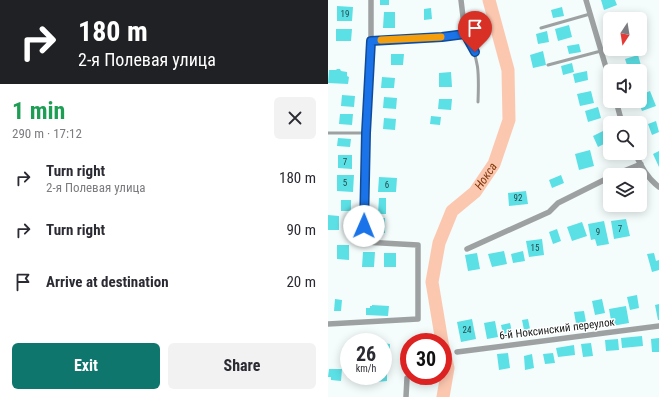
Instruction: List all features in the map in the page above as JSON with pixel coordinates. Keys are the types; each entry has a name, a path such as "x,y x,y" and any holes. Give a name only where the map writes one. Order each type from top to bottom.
{"street":[{"path":"328,324 418,319 418,245 364,242 371,0"},
{"path":"371,41 442,37 465,34 462,0"},
{"path":"586,0 605,64"},
{"path":"639,160 651,181 659,187"},
{"path":"631,168 641,164"},
{"path":"467,249 549,212 558,203 603,180"},
{"name":"6-й Ноксинский переулок","path":"457,352 659,326"},
{"path":"406,397 407,385"}],"lane":[{"path":"542,28 590,14"},
{"path":"465,34 475,52 479,68 478,102"},
{"path":"548,65 601,51"},
{"path":"328,133 366,133"}],"building":[{"path":"380,0 389,0 389,5 380,5"},
{"path":"601,0 615,0 617,5 604,10"},
{"path":"337,6 353,7 352,21 337,21"},
{"path":"562,7 564,16 553,18 551,10"},
{"path":"431,8 432,19 424,20 424,9"},
{"path":"384,12 395,12 395,28 383,28"},
{"path":"569,25 572,37 558,41 555,29"},
{"path":"336,29 352,29 351,41 336,41"},
{"path":"547,31 549,42 538,44 536,34"},
{"path":"579,44 581,52 569,54 567,46"},
{"path":"543,51 546,65 533,68 530,55"},
{"path":"391,54 404,54 403,65 391,65"},
{"path":"638,56 641,64 627,64 625,59"},
{"path":"572,63 574,72 563,75 561,66"},
{"path":"337,69 347,72 347,76 349,77 348,84 328,83 329,70"},
{"path":"587,71 588,80 575,83 573,74"},
{"path":"451,72 452,87 439,87 439,73"},
{"path":"382,77 395,78 394,88 381,88"},
{"path":"591,91 594,103 580,106 577,94"},
{"path":"650,91 656,106 642,111 641,108 647,108 647,92"},
{"path":"342,95 355,96 354,107 341,106"},
{"path":"384,97 397,98 396,109 383,108"},
{"path":"439,99 452,99 451,110 438,109"},
{"path":"598,107 601,118 588,122 585,111"},
{"path":"340,114 353,114 352,125 339,124"},
{"path":"431,116 441,117 440,125 430,124"},
{"path":"384,118 396,119 395,130 383,129"},
{"path":"656,121 659,132 652,135 648,124"},
{"path":"603,131 603,144 598,147 593,136"},
{"path":"338,138 351,139 350,147 337,146"},
{"path":"590,150 594,166 579,170 575,154"},
{"path":"659,151 659,167 653,154"},
{"path":"338,155 352,155 352,169 338,168"},
{"path":"337,175 354,175 353,192 337,191"},
{"path":"561,175 564,183 552,188 549,180"},
{"path":"379,177 397,178 396,192 378,192"},
{"path":"526,191 528,204 509,206 508,193"},
{"path":"379,198 386,198 386,214 378,214"},
{"path":"341,200 351,200 351,211 341,211"},
{"path":"328,215 339,216 339,230 328,230"},
{"path":"377,218 385,218 385,233 377,233"},
{"path":"626,219 630,236 614,239 611,221"},
{"path":"604,221 609,244 597,246 595,239 591,240 588,224"},
{"path":"582,222 587,236 572,241 567,227"},
{"path":"557,229 561,241 553,244 549,232"},
{"path":"542,239 544,255 529,257 526,241"},
{"path":"337,245 349,245 349,260 337,259"},
{"path":"504,251 507,264 492,267 488,254"},
{"path":"523,251 525,261 513,263 511,254"},
{"path":"363,252 375,252 374,267 362,267"},
{"path":"384,253 396,253 396,267 384,267"},
{"path":"477,253 480,269 468,271 465,255"},
{"path":"654,253 656,261 659,260 659,270 652,272 647,254"},
{"path":"637,295 639,308 630,310 627,297"},
{"path":"335,299 342,300 341,311 334,311"},
{"path":"602,299 605,313 595,315 592,301"},
{"path":"659,304 659,320 658,320 655,305"},
{"path":"372,305 389,306 388,316 366,315 366,308 370,308"},
{"path":"626,306 629,323 612,326 609,309"},
{"path":"584,311 587,327 577,329 574,312"},
{"path":"472,319 476,339 461,342 457,322"},
{"path":"528,319 531,334 525,335 522,320"},
{"path":"495,321 498,337 487,339 484,323"},
{"path":"510,323 513,336 504,338 501,325"},
{"path":"642,336 643,346 622,348 621,338"},
{"path":"659,338 659,352 652,352 651,339"},
{"path":"618,339 619,350 606,351 605,340"},
{"path":"591,343 593,356 583,357 581,344"},
{"path":"574,345 575,355 558,357 556,348"},
{"path":"508,353 510,368 499,370 497,354"},
{"path":"553,353 555,363 545,364 543,354"},
{"path":"532,354 534,368 525,370 524,356"},
{"path":"329,369 340,369 340,381 331,380 331,377 328,377"}],"waterway":[{"name":"Нокса","path":"440,333 432,282 439,243 452,211 475,192 494,164 509,120 508,70 489,0"},
{"name":"Нокса","path":"443,397 445,385"}],"slow traffic":[{"path":"381,40 441,37"}],"route":[{"path":"364,226 366,133 371,41 442,37 465,34 475,52"}]}
